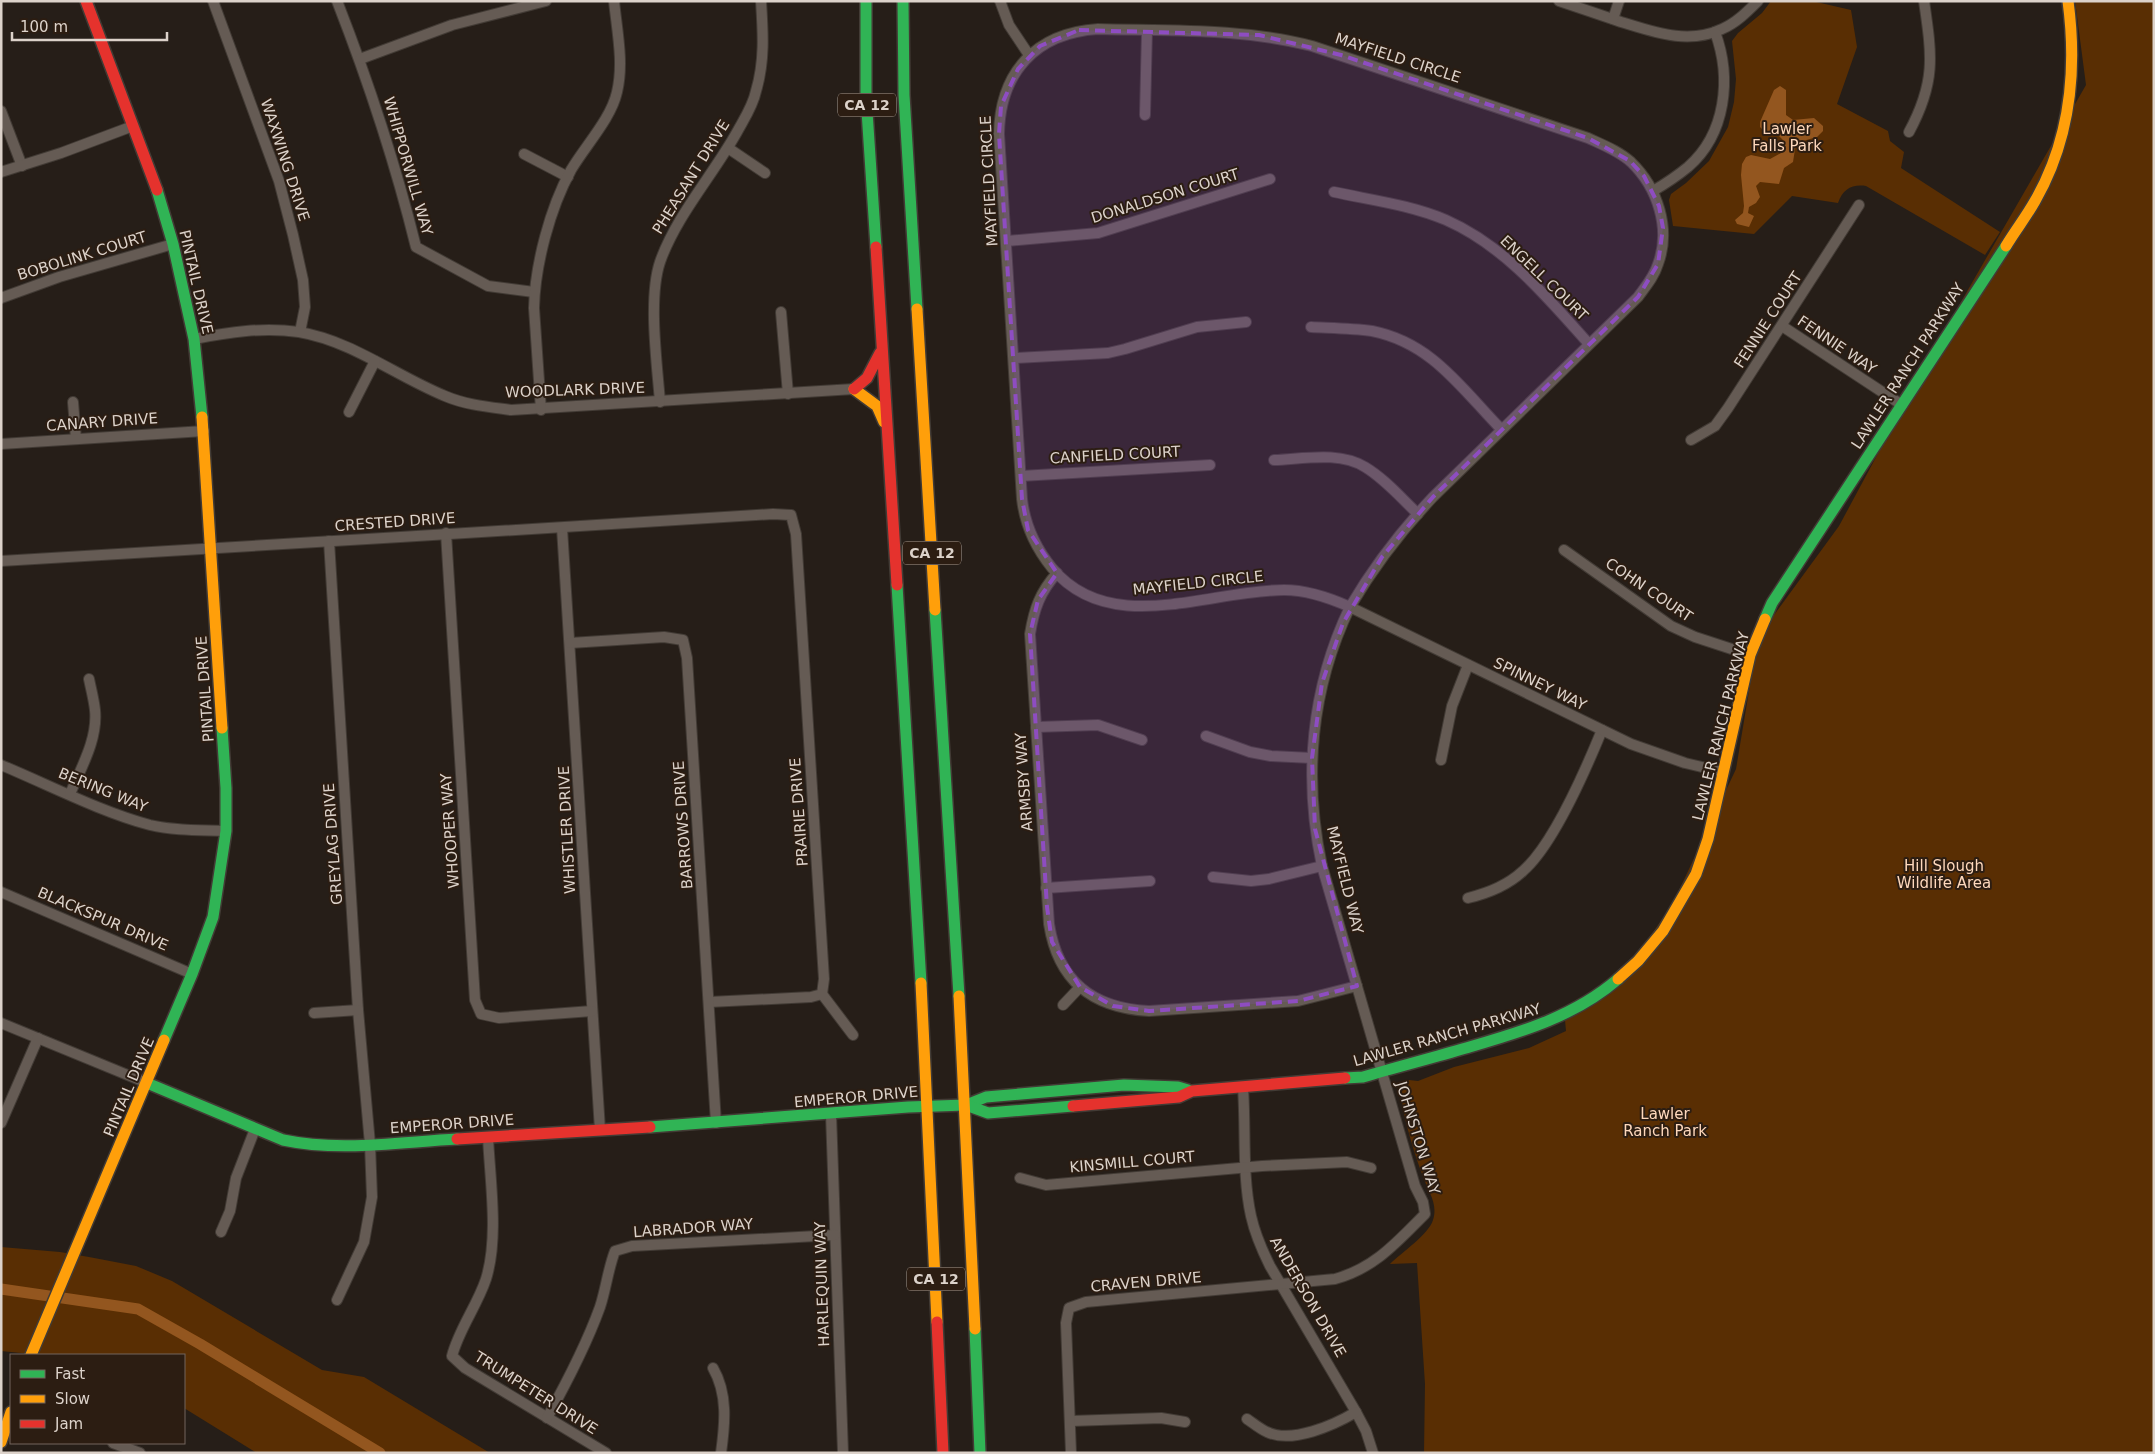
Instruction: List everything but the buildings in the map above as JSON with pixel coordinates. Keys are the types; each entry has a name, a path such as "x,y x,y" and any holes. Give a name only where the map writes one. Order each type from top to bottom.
{"main road":[{"name":"PINTAIL DRIVE","path":"31,1354 192,974 213,917 226,831 226,788 204,431 194,339 173,244 155,184 86,1"},
{"name":"CA 12","path":"866,1 866,96 928,1106 943,1453"},
{"name":"CA 12","path":"903,1 904,95 966,1105 980,1453"},
{"name":"LAWLER RANCH PARKWAY","path":"966,1105 986,1096 1124,1085 1178,1087 1192,1091 1363,1077 1539,1026 1586,1003 1612,984 1638,961 1663,931 1696,874 1708,839 1750,656 1772,603 2046,180 2056,155 2071,94 2074,47 2068,1"},
{"path":"882,347 870,377 854,389 877,406 888,431"},
{"name":"EMPEROR DRIVE","path":"147,1082 283,1140 307,1145 335,1146 716,1123 928,1106"},
{"name":"LAWLER RANCH PARKWAY","path":"928,1106 966,1105 988,1113 1179,1097 1192,1091"},
{"path":"1,1442 10,1415"}],"street":[{"name":"WAXWING DRIVE","path":"213,1 279,181 304,280 305,307 300,332"},
{"name":"WHIPPORWILL WAY","path":"337,1 360,59 395,166 416,247 488,286 534,292"},
{"path":"360,59 452,25 546,1"},
{"path":"541,410 534,292 545,236 568,177 612,107 617,94 620,78 620,58 614,1"},
{"name":"PHEASANT DRIVE","path":"660,402 654,301 659,264 668,240 728,148 756,94 762,70 761,1"},
{"path":"1000,1 1009,25 1029,55"},
{"path":"1559,1 1658,34 1676,37 1724,29 1743,16 1758,1"},
{"path":"1613,19 1619,1"},
{"path":"1909,132 1920,111 1927,90 1930,69 1930,44 1924,1"},
{"name":"MAYFIELD CIRCLE","path":"1079,30 1147,30 1259,35 1293,41 1341,55 1588,138 1613,149 1630,161 1644,176 1659,206 1663,228 1662,247 1658,264 1650,281 1638,297 1502,429 1418,514 1382,557 1350,607 1316,595 1286,590 1268,590 1158,605 1120,605 1088,595 1068,584 1045,559 1028,530 1024,515 1021,476 999,134 1001,106 1007,87 1029,55 1040,46 1059,36 1079,30"},
{"path":"1145,115 1147,30"},
{"path":"1653,191 1688,166 1705,147 1715,129 1722,110 1725,88 1724,63 1715,32"},
{"path":"1,111 22,166"},
{"path":"1,172 133,126"},
{"path":"728,148 765,173"},
{"path":"524,154 568,177"},
{"name":"DONALDSON COURT","path":"1007,241 1098,233 1270,179"},
{"name":"ENGELL COURT","path":"1334,192 1424,212 1471,232 1512,264 1589,344"},
{"name":"FENNIE COURT","path":"1691,440 1715,426 1860,205"},
{"name":"BOBOLINK COURT","path":"1,298 59,276 173,244"},
{"path":"781,312 788,394"},
{"path":"1014,358 1108,353 1197,327 1246,322"},
{"name":"FENNIE WAY","path":"1782,326 1902,405"},
{"path":"1311,327 1372,331 1409,344 1430,355 1502,429"},
{"name":"WOODLARK DRIVE","path":"194,339 238,331 265,329 300,332 351,349 420,385 454,399 476,406 511,410 541,410 854,389"},
{"path":"349,412 375,361"},
{"path":"73,402 76,438"},
{"name":"CANARY DRIVE","path":"1,444 204,431"},
{"path":"1274,460 1321,457 1341,459 1364,466 1381,479 1418,514"},
{"name":"CANFIELD COURT","path":"1021,476 1210,465"},
{"name":"CRESTED DRIVE","path":"1,561 446,533 562,528 773,514 791,515"},
{"name":"PRAIRIE DRIVE","path":"791,515 796,534 824,969 822,994"},
{"name":"WHISTLER DRIVE","path":"562,528 600,1130"},
{"name":"WHOOPER WAY","path":"446,533 475,1000 481,1014 499,1018 592,1011"},
{"name":"GREYLAG DRIVE","path":"329,541 358,1010 370,1144 372,1197 370,1217 364,1242 336,1300"},
{"name":"COHN COURT","path":"1564,550 1672,626 1694,637 1750,656"},
{"name":"ARMSBY WAY","path":"1057,573 1045,586 1038,600 1030,634 1046,888 1052,942 1068,974 1080,987 1098,1000 1113,1006 1149,1011 1298,1000 1357,986"},
{"name":"SPINNEY WAY","path":"1350,607 1602,730 1660,755 1723,772"},
{"name":"MAYFIELD WAY","path":"1350,607 1339,632 1322,683 1317,708 1312,758 1313,810 1322,866 1382,1072"},
{"name":"BARROWS DRIVE","path":"570,643 664,637 683,640 687,658 716,1123"},
{"path":"1442,760 1452,706 1468,665"},
{"path":"70,794 92,741 95,725 95,709 89,679"},
{"path":"1036,727 1098,725 1142,740"},
{"path":"1468,898 1489,892 1506,884 1523,871 1539,854 1573,793 1602,730"},
{"path":"1206,736 1250,752 1271,756 1312,758"},
{"name":"BERING WAY","path":"1,765 118,815 152,826 226,831"},
{"path":"1213,877 1252,880 1269,879 1322,866"},
{"path":"1046,888 1150,881"},
{"name":"BLACKSPUR DRIVE","path":"1,892 192,974"},
{"path":"1063,1005 1080,987"},
{"path":"709,1002 811,997 822,994 853,1035"},
{"path":"314,1013 358,1010"},
{"name":"EMPEROR DRIVE","path":"1,1023 147,1082"},
{"path":"1,1123 38,1038"},
{"name":"JOHNSTON WAY","path":"1281,1285 1335,1279 1355,1273 1372,1263 1425,1214 1423,1202 1415,1186 1382,1072"},
{"name":"ANDERSON DRIVE","path":"1243,1088 1251,1215 1259,1244 1356,1412 1366,1431 1373,1453"},
{"name":"HARLEQUIN WAY","path":"831,1114 843,1453"},
{"path":"221,1232 230,1211 236,1178 255,1129"},
{"name":"TRUMPETER DRIVE","path":"488,1137 492,1220 491,1253 486,1277 477,1302 456,1342 452,1356 464,1368 606,1453"},
{"name":"KINSMILL COURT","path":"1020,1178 1046,1185 1247,1167 1347,1162 1371,1168"},
{"name":"LABRADOR WAY","path":"546,1418 586,1344 601,1305 609,1265 614,1251 632,1246 835,1235"},
{"name":"CRAVEN DRIVE","path":"1071,1453 1066,1323 1069,1308 1086,1302 1281,1285"},
{"path":"713,1368 719,1378 723,1396 724,1426 720,1453"},
{"path":"1247,1419 1267,1433 1282,1436 1304,1434 1356,1412"},
{"path":"1070,1421 1161,1418 1185,1422"},
{"path":"116,1444 140,1453"}],"highlighted area":[{"path":"1079,30 1259,35 1341,55 1588,138 1630,161 1644,176 1659,206 1663,228 1658,264 1638,297 1433,497 1382,557 1343,623 1322,683 1312,758 1315,829 1357,986 1298,1001 1149,1011 1113,1006 1080,987 1052,942 1047,907 1030,634 1038,600 1057,573 1028,530 1022,499 999,134 1001,106 1018,69 1040,46"}],"green space":[{"name":"Lawler Falls Park","path":"1771,1 1812,1 1851,10 1857,47 1837,104 1888,131 1890,141 1904,152 1901,168 2000,232 1985,255 1866,186 1849,188 1838,203 1792,196 1754,234 1673,226 1669,200 1671,194 1686,183 1709,161 1728,127 1734,102 1736,79 1732,41 1738,33 1762,13"},
{"name":"Hill Slough Wildlife Area","path":"2075,1 2154,1 2154,1453 1424,1453 1425,1384 1417,1263 1390,1264 1426,1231 1433,1220 1434,1209 1406,1123 1402,1101 1403,1088 1409,1080 1418,1081 1454,1067 1529,1048 1566,1031 1564,1009 1615,988 1673,903 1736,769 1758,637 1839,526 1939,340 2086,85"},
{"path":"1,1247 60,1252 136,1266 172,1281 322,1370 364,1377 490,1453 257,1453 185,1409 185,1354 31,1354 1,1351"}],"shaded area":[{"path":"1780,86 1786,90 1786,115 1793,120 1814,118 1823,126 1823,131 1817,137 1796,143 1793,162 1784,168 1779,184 1760,182 1756,186 1760,197 1756,203 1749,207 1748,213 1754,216 1749,227 1737,224 1735,220 1743,213 1744,206 1741,175 1742,164 1746,157 1751,155 1770,159 1783,152 1784,141 1777,134 1763,130 1760,127 1760,122 1774,90"}],"waterway":[{"path":"1,1289 138,1309 200,1344 380,1453"}],"traffic: fast":[{"path":"866,1 866,96 876,247"},
{"path":"903,1 904,95 917,309"},
{"path":"157,190 173,244 194,339 202,417"},
{"path":"1765,619 1772,603 2006,246"},
{"path":"897,585 921,983"},
{"path":"935,610 959,996"},
{"path":"164,1040 192,974 213,917 226,831 226,788 222,728"},
{"path":"1345,1078 1363,1077 1527,1029 1583,1004 1618,979"},
{"path":"147,1083 283,1140 305,1144 348,1146 457,1139"},
{"path":"966,1105 986,1097 1124,1085 1178,1087 1188,1090"},
{"path":"650,1127 908,1107 966,1105 988,1113 1073,1106"},
{"path":"975,1329 980,1453"}],"traffic: slow":[{"path":"2006,246 2032,207 2047,178 2063,129 2071,78 2072,52 2068,1"},
{"path":"917,309 935,610"},
{"path":"854,389 877,406 884,422"},
{"path":"202,417 222,728"},
{"path":"1618,979 1638,961 1663,931 1696,874 1708,839 1750,655 1765,619"},
{"path":"921,983 937,1322"},
{"path":"959,996 975,1329"},
{"path":"31,1354 164,1040"},
{"path":"1,1442 10,1415"}],"traffic: jam":[{"path":"86,1 157,190"},
{"path":"876,247 897,585"},
{"path":"854,389 867,378 880,353"},
{"path":"1073,1106 1179,1097 1192,1091 1345,1078"},
{"path":"457,1139 650,1127"},
{"path":"937,1322 943,1453"}],"park label":[{"name":"Lawler Ranch Park","path":"1665,1122"}]}
